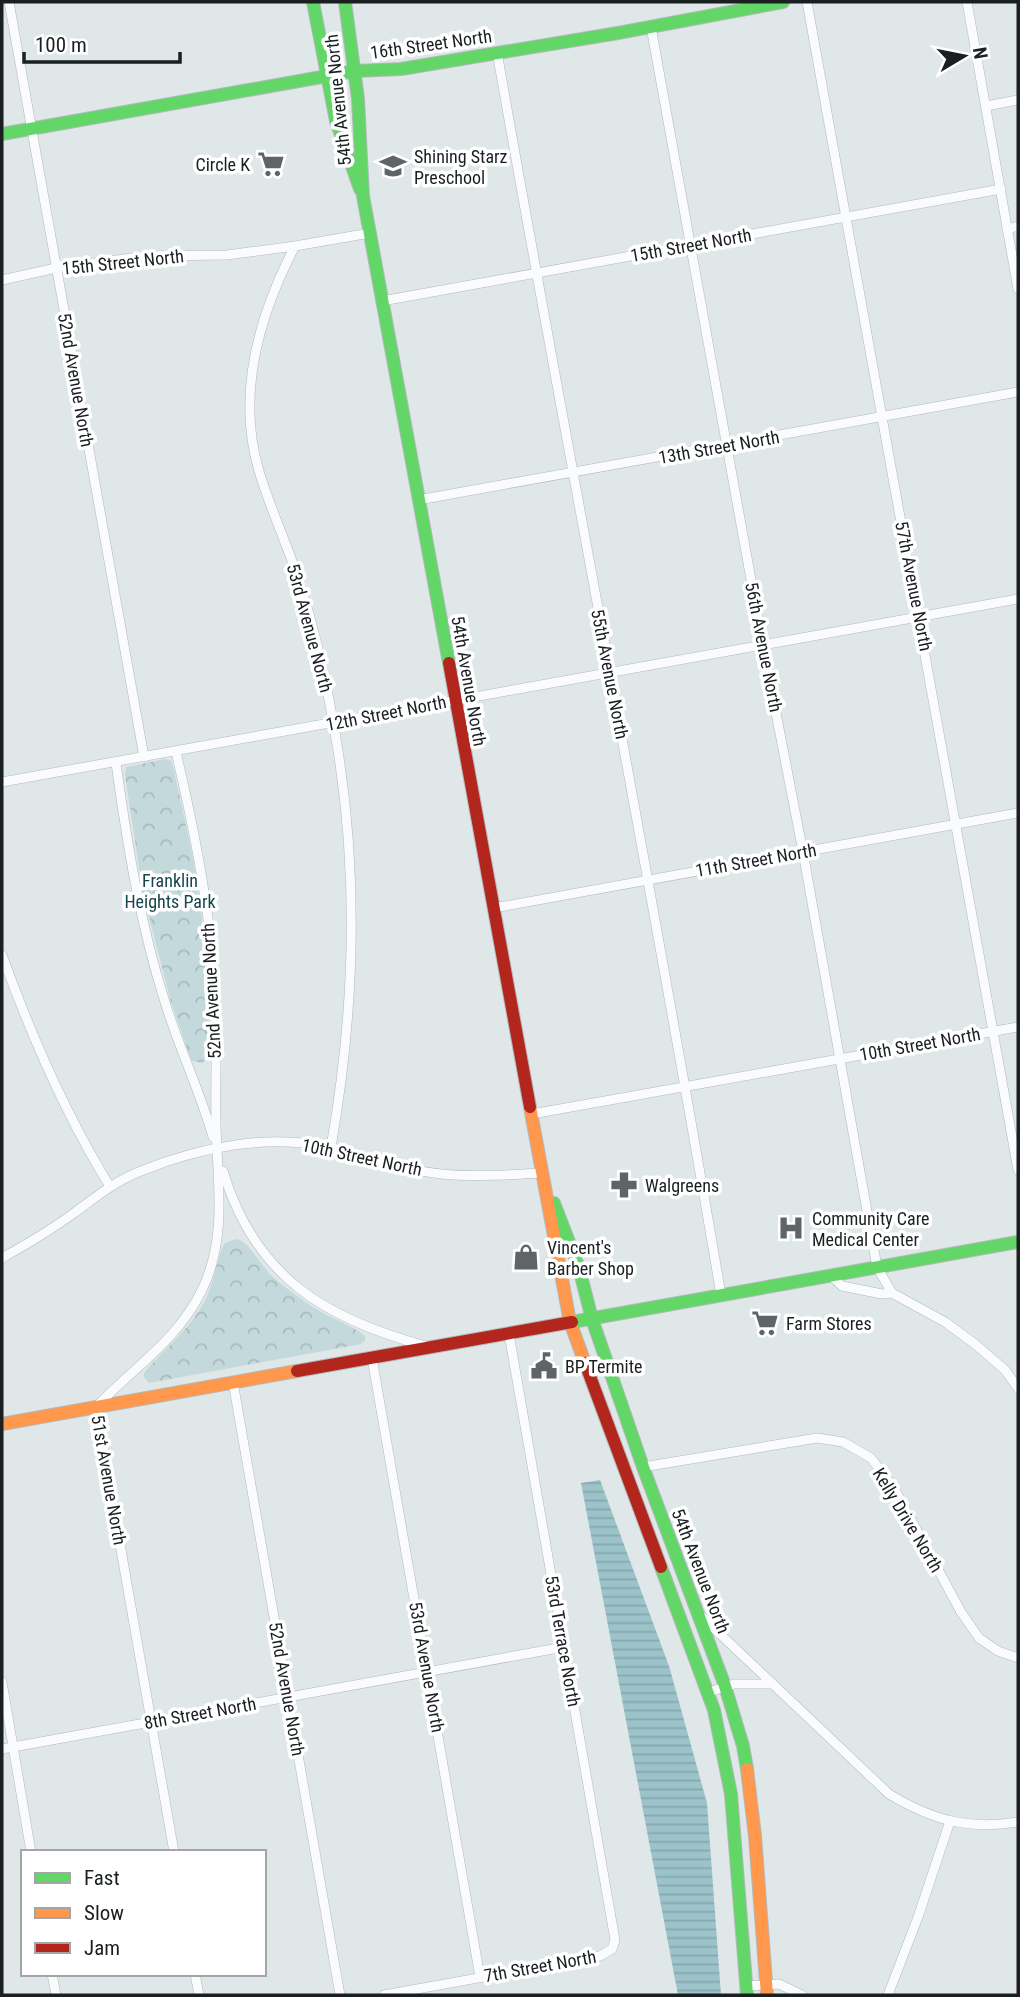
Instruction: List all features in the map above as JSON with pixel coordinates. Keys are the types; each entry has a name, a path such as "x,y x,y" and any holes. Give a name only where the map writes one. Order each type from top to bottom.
{"main road":[{"name":"54th Avenue North","path":"313,2 334,118 348,163 363,196"},
{"name":"54th Avenue North","path":"345,2 355,71 363,196 570,1322 600,1409 709,1692 731,1794 747,1990"},
{"name":"16th Street North","path":"2,134 355,71 401,69 783,2"},
{"name":"54th Avenue North","path":"542,1173 579,1268 592,1319 643,1467 701,1616 743,1746 750,1783 767,1989"},
{"path":"2,1424 1018,1242"}],"street":[{"name":"52nd Avenue North","path":"9,2 144,757"},
{"name":"57th Avenue North","path":"807,2 1018,1170"},
{"path":"967,2 1018,289"},
{"name":"56th Avenue North","path":"651,27 877,1267 892,1293"},
{"name":"55th Avenue North","path":"497,52 571,471 649,880 721,1295"},
{"path":"986,106 1018,100"},
{"name":"15th Street North","path":"382,301 1001,189"},
{"path":"1007,229 1018,226"},
{"name":"15th Street North","path":"2,281 55,268 147,256 227,255 370,233"},
{"name":"53rd Avenue North","path":"295,246 276,284 261,328 254,359 249,414 259,471 300,583 323,671 334,723 347,817 352,932 346,1054 331,1147"},
{"name":"13th Street North","path":"418,500 1018,392"},
{"name":"12th Street North","path":"2,782 1018,599"},
{"name":"52nd Avenue North","path":"176,752 200,862 209,930 216,1012 217,1150"},
{"name":"52nd Avenue North","path":"116,762 129,853 145,932 171,1023 206,1114 231,1199 243,1224 268,1259 296,1287 349,1321 432,1347"},
{"name":"11th Street North","path":"494,908 1018,813"},
{"path":"2,955 48,1072 80,1137 109,1185"},
{"name":"10th Street North","path":"531,1114 1018,1027"},
{"name":"10th Street North","path":"2,1258 32,1242 76,1212 109,1185 181,1157 246,1143 289,1142 331,1147 406,1168 441,1174 481,1176 542,1173"},
{"name":"51st Avenue North","path":"174,1850 96,1407 163,1346 193,1307 203,1288 219,1233 220,1185 217,1150"},
{"path":"831,1276 842,1286 882,1294 892,1293 946,1322 1005,1370 1018,1388"},
{"name":"53rd Terrace North","path":"509,1334 615,1940 612,1949"},
{"name":"53rd Avenue North","path":"372,1358 480,1977"},
{"name":"52nd Avenue North","path":"233,1382 340,1995"},
{"name":"Kelly Drive North","path":"643,1467 817,1437 857,1448 871,1458 895,1490 961,1612 979,1638 999,1651 1018,1658"},
{"path":"701,1616 889,1794 915,1810 950,1822 984,1825 1018,1822"},
{"name":"8th Street North","path":"2,1749 564,1647"},
{"path":"2,1682 31,1850"},
{"path":"709,1692 725,1686 748,1683 771,1684"},
{"path":"888,1995 950,1822"},
{"name":"7th Street North","path":"384,1995 600,1956 612,1949"},
{"path":"52,1976 56,1995"},
{"path":"195,1976 199,1995"},
{"path":"747,1990 788,1986 802,1995"}],"green space":[{"name":"Franklin Heights Park","path":"165,759 171,761 173,766 192,853 202,921 210,1029 208,1050 203,1063 192,1061 171,1002 143,894 125,775 126,767"},
{"path":"237,1239 247,1245 269,1274 290,1291 323,1313 362,1333 365,1340 361,1344 149,1383 144,1373 194,1318 210,1289 225,1243"}],"water":[{"path":"600,1480 669,1666 707,1803 721,1995 678,1995 581,1483"}],"traffic: fast":[{"path":"313,2 336,121 360,189"},
{"path":"345,2 358,99 363,196 449,663"},
{"path":"2,134 355,71 401,69 783,2"},
{"path":"554,1203 579,1268 592,1319 643,1467 725,1686 747,1769"},
{"path":"572,1322 1018,1242"},
{"path":"661,1567 714,1710 731,1794 747,1995"}],"traffic: slow":[{"path":"530,1107 570,1322 585,1363"},
{"path":"2,1424 297,1371"},
{"path":"747,1769 767,1995"}],"traffic: jam":[{"path":"449,663 530,1107"},
{"path":"297,1371 572,1322"},
{"path":"585,1363 661,1567"}],"place":[{"name":"Circle K","path":"271,164"},
{"name":"Shining Starz Preschool","path":"393,166"},
{"name":"Walgreens","path":"624,1185"},
{"name":"Community Care Medical Center","path":"791,1228"},
{"name":"Vincent's Barber Shop","path":"526,1257"},
{"name":"Farm Stores","path":"765,1323"},
{"name":"BP Termite","path":"544,1366"}]}
